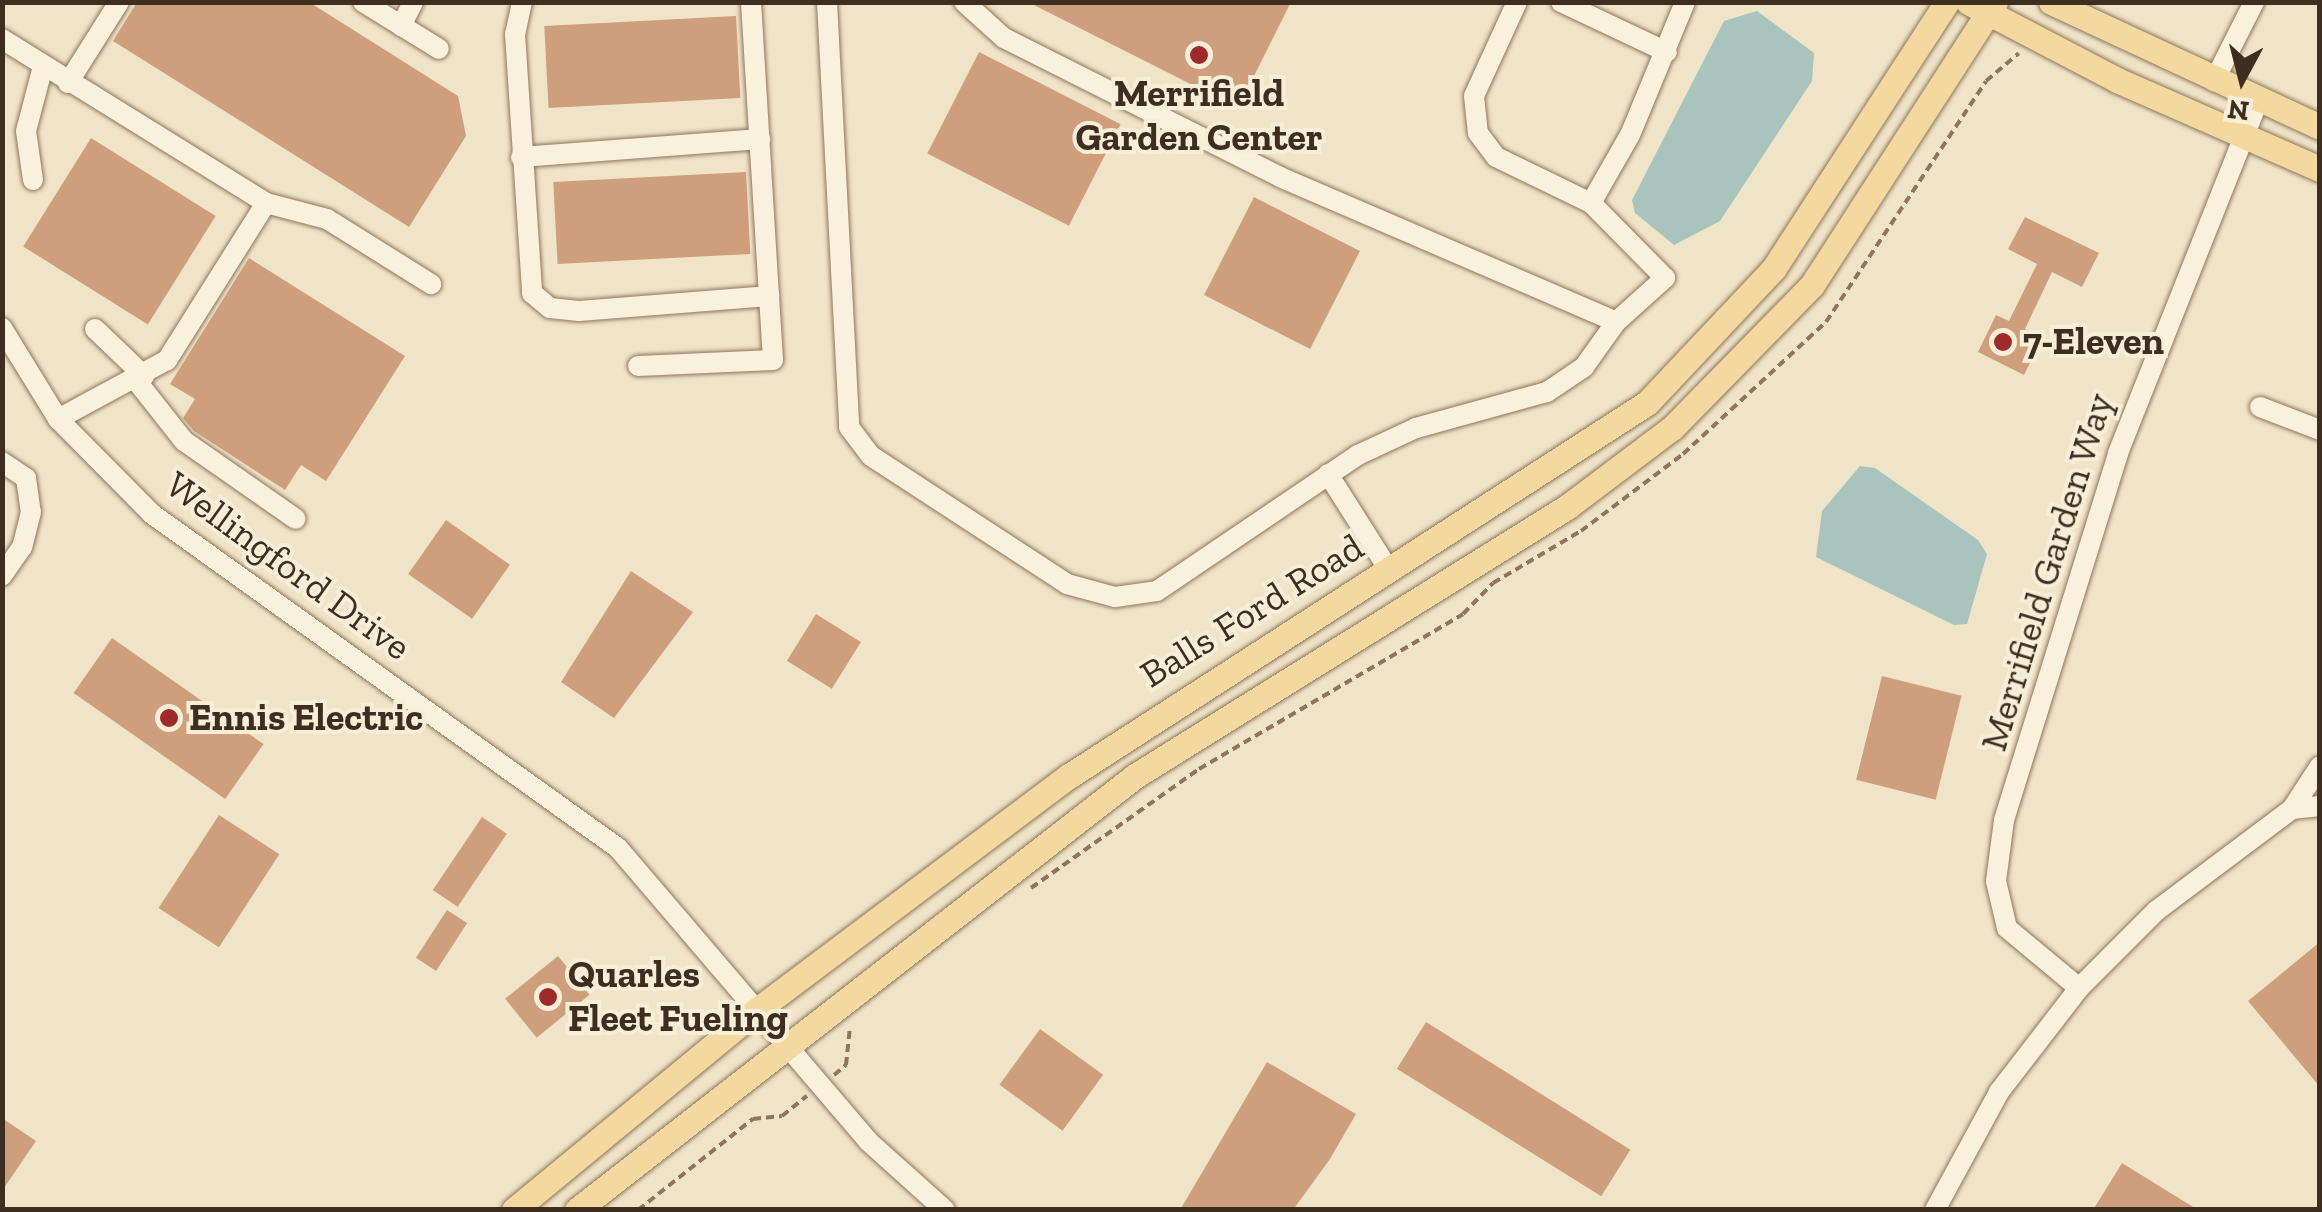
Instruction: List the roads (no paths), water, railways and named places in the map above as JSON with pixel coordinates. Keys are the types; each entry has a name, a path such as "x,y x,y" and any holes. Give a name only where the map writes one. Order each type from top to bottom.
{"main road":[{"name":"Balls Ford Road","path":"514,1210 757,1010 1156,714 1575,454 1700,353 1808,222 1947,2"},
{"path":"2051,2 2320,127"},
{"name":"Balls Ford Road","path":"577,1210 785,1044 1135,776 1598,487 1718,387 1819,275 1984,6"},
{"path":"1984,6 2241,138 2320,169"},
{"path":"1349,640 1384,599 1389,570"}],"street":[{"path":"68,83 119,2"},
{"path":"363,2 439,48"},
{"path":"402,26 413,2"},
{"path":"522,2 521,157 532,294 550,308 769,296"},
{"path":"638,366 773,360 752,2"},
{"path":"827,2 849,428 871,456 1067,584 1115,597 1157,591 1328,474 1416,428 1547,392 1584,367 1616,322 1665,278 1591,203 1496,157 1478,133 1474,96 1517,2"},
{"path":"964,2 1004,38 1280,177 1616,322"},
{"path":"1561,2 1667,52"},
{"path":"1591,203 1667,52 1685,2"},
{"path":"2214,81 2254,2"},
{"path":"2,39 266,203 328,219 432,284"},
{"path":"33,180 26,131 43,66"},
{"name":"Merrifield Garden Way","path":"2079,988 2006,928 1996,881 2004,820 2118,452 2258,101"},
{"path":"521,157 760,139"},
{"path":"58,419 166,360 266,203"},
{"name":"Wellingford Drive","path":"2,328 58,419 189,544 590,824 658,888 868,1141 944,1210"},
{"path":"95,330 139,378 184,441 296,519"},
{"path":"2260,407 2320,430"},
{"path":"2,462 26,478 30,512 22,546 2,576"},
{"path":"1328,474 1389,570"},
{"path":"1935,1210 2000,1092 2079,988 2146,920 2292,809 2320,766"},
{"path":"2292,809 2320,806"}],"water":[{"path":"1757,11 1814,53 1812,81 1720,221 1674,245 1635,213 1632,200 1724,21"},
{"path":"1860,466 1875,468 1978,540 1987,554 1967,624 1954,625 1816,557 1822,511"}],"place":[{"name":"Merrifield Garden Center","path":"1199,55"},
{"name":"7-Eleven","path":"2003,342"},
{"name":"Ennis Electric","path":"169,718"},
{"name":"Quarles Fleet Fueling","path":"548,997"}]}
